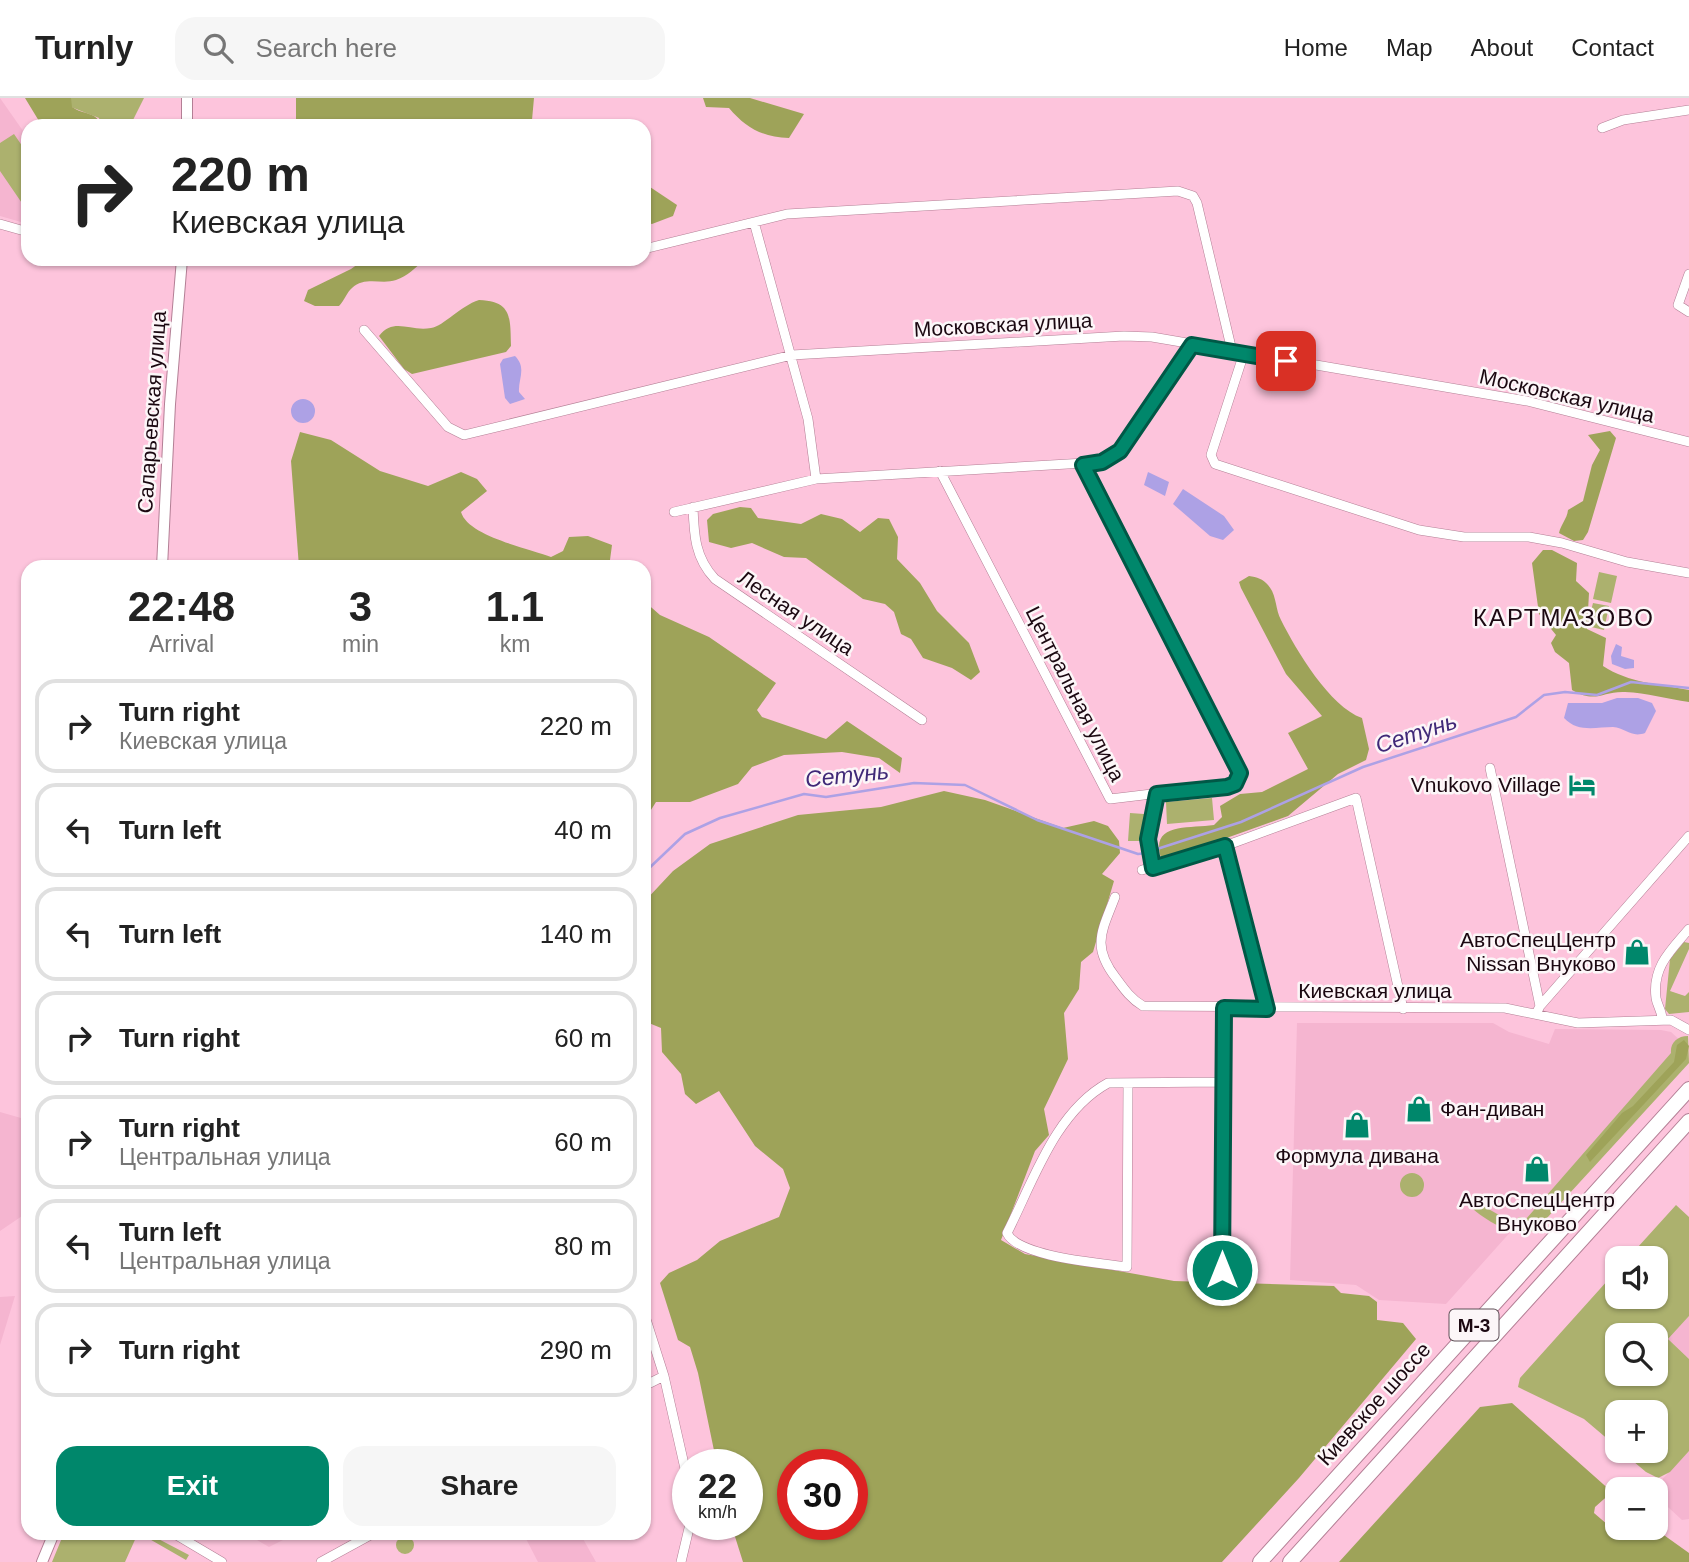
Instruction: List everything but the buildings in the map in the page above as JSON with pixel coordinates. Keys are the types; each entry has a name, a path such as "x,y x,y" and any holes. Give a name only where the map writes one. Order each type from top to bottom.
{"highway":[{"name":"Киевское шоссе","path":"1260,1562 1689,1088"},
{"name":"Киевское шоссе","path":"1290,1562 1689,1121"}],"street":[{"path":"187,98 187,119"},
{"path":"1602,128 1623,120 1689,110"},
{"path":"651,247 754,222 814,212 1178,191 1193,196 1197,203 1232,351"},
{"path":"754,222 808,419 816,479"},
{"path":"0,224 21,230"},
{"name":"Саларьевская улица","path":"162,560 170,404 181,266"},
{"path":"1685,310 1678,302 1689,274"},
{"name":"Московская улица","path":"364,330 448,427 464,435 792,355 1124,336 1152,337 1527,401 1689,442"},
{"path":"674,512 816,479 1102,462 1120,451 1192,345"},
{"path":"1244,354 1211,456 1220,466 1419,530 1464,537 1529,537 1562,543 1627,562 1689,573"},
{"name":"Центральная улица","path":"940,471 1108,797 1113,800 1235,784 1240,773 1083,465"},
{"name":"Лесная улица","path":"693,507 698,555 704,568 715,579 922,720"},
{"path":"1490,768 1538,1010"},
{"path":"1153,868 1148,839 1157,794"},
{"path":"1142,870 1225,846 1356,798 1403,1009"},
{"path":"1538,1010 1689,836"},
{"path":"1225,846 1267,1009"},
{"name":"Киевская улица","path":"1115,897 1101,933 1104,963 1133,1000 1154,1007 1538,1010 1578,1023 1662,1019 1680,1023 1689,1030"},
{"path":"1662,1019 1656,997 1657,971 1660,963 1689,929"},
{"path":"1222,1270 1224,1008"},
{"path":"1128,1083 1127,1267 1027,1249 1010,1240 1007,1233 1057,1134 1074,1110 1094,1090 1108,1083 1223,1082"},
{"path":"651,1335 664,1376 681,1449"},
{"path":"651,1382 664,1376"},
{"path":"42,1562 51,1540"},
{"path":"185,1540 222,1562"},
{"path":"321,1562 361,1540"},
{"path":"681,1562 686,1540"}],"shaded area":[{"path":"0,98 21,128 21,222 0,216"},
{"path":"515,356 521,365 519,392 525,399 510,404 505,398 500,364 503,359"},
{"path":"298,399 308,399 315,406 315,416 308,423 298,423 291,416 291,406"},
{"path":"1148,472 1169,482 1165,496 1144,485"},
{"path":"1183,489 1224,516 1234,530 1223,540 1210,536 1173,504"},
{"path":"1616,644 1622,647 1621,656 1634,660 1634,668 1625,669 1612,664 1611,656"},
{"path":"1617,698 1638,698 1652,703 1656,711 1645,733 1632,734 1613,727 1575,726 1564,718 1568,703 1602,703"},
{"path":"1297,1023 1493,1023 1509,1032 1549,1044 1555,1029 1661,1030 1671,1032 1682,1042 1526,1219 1522,1219 1446,1304 1379,1300 1356,1285 1290,1280"},
{"path":"0,1112 21,1118 21,1217 0,1231"},
{"path":"15,1296 0,1345 0,1297"},
{"path":"1689,1316 1689,1359 1668,1339"},
{"path":"1689,1451 1689,1519 1682,1520 1668,1507 1668,1477 1664,1477"},
{"path":"257,1540 283,1540 269,1547"},
{"path":"527,1540 584,1540 596,1562 538,1562"}],"green space":[{"path":"25,98 71,98 72,107 97,119 38,119"},
{"path":"71,98 144,98 134,119 99,119 71,107"},
{"path":"296,98 534,98 532,119 296,119"},
{"path":"703,98 750,98 804,114 789,138 771,136 755,130 729,108 706,107"},
{"path":"14,134 21,144 21,202 0,171 0,143"},
{"path":"651,188 677,205 673,216 652,224"},
{"path":"355,266 417,266 396,280 357,284 339,306 315,306 304,301 308,290"},
{"path":"479,300 498,304 507,313 511,346 506,352 412,374 404,369 379,336 390,327 431,328"},
{"path":"1610,431 1616,438 1588,532 1583,540 1574,541 1559,533 1568,510 1583,501 1592,465 1600,450 1588,435"},
{"path":"300,432 331,440 380,471 428,486 461,472 477,479 487,491 461,512 475,528 500,540 551,557 563,551 569,537 588,536 612,545 610,560 298,560 291,461"},
{"path":"740,507 751,508 758,518 801,524 821,514 842,519 860,532 878,518 889,519 898,537 897,559 920,583 937,611 969,643 980,672 971,680 952,668 923,658 911,639 901,634 894,612 885,604 863,599 806,558 784,557 752,543 731,548 709,542 707,520 713,514"},
{"path":"1543,550 1552,550 1577,563 1576,581 1589,593 1587,629 1606,638 1603,666 1634,679 1689,690 1689,702 1625,692 1593,697 1572,690 1569,663 1555,652 1551,643 1556,635 1539,614 1532,563"},
{"path":"1599,572 1617,576 1611,603 1593,599"},
{"path":"1249,576 1262,580 1271,589 1281,620 1295,646 1326,690 1350,712 1362,718 1369,749 1366,760 1338,774 1288,816 1162,861 1160,839 1165,834 1182,828 1214,825 1222,817 1220,806 1240,794 1262,792 1308,769 1288,733 1322,716 1286,674 1241,588 1239,582"},
{"path":"1593,603 1609,606 1604,630 1587,626"},
{"path":"651,607 660,615 709,637 776,683 757,710 762,717 826,739 847,721 902,758 900,773 879,758 842,752 784,755 752,767 738,784 690,802 656,802 651,810"},
{"path":"944,791 985,800 1063,828 1094,821 1108,826 1119,841 1120,853 1102,874 1114,881 1093,952 1081,962 1079,989 1064,1013 1068,1059 1044,1109 1049,1135 1035,1151 1001,1240 1025,1254 1174,1281 1334,1286 1341,1293 1369,1296 1377,1302 1377,1320 1403,1323 1416,1339 1299,1478 1222,1562 743,1562 736,1540 763,1540 763,1449 714,1449 690,1347 678,1340 660,1283 669,1273 697,1260 720,1241 779,1217 790,1188 783,1169 755,1146 719,1091 696,1104 685,1094 681,1074 662,1052 661,1028 651,1024 651,895 673,871 710,844 798,815 881,807"},
{"path":"1212,798 1214,820 1167,824 1166,802"},
{"path":"1130,813 1144,814 1143,841 1128,841"},
{"path":"1684,942 1689,943 1689,949 1670,991 1685,996 1689,992 1689,1012 1669,1014 1665,1009 1670,959"},
{"path":"1688,1036 1689,1063 1536,1230 1517,1232 1497,1225 1464,1201 1471,1199 1513,1223 1519,1217 1526,1219 1671,1053 1675,1041"},
{"path":"1684,1040 1689,1046 1686,1059 1590,1162 1586,1155 1622,1113 1633,1106 1674,1062 1677,1045"},
{"path":"1412,1173 1420,1177 1424,1185 1420,1193 1412,1197 1404,1193 1400,1185 1404,1177"},
{"path":"1676,1205 1689,1217 1689,1316 1668,1339 1689,1359 1689,1451 1670,1472 1656,1477 1635,1463 1668,1463 1668,1400 1605,1400 1605,1437 1584,1419 1518,1387 1520,1378 1605,1283 1605,1309 1668,1309 1668,1246 1639,1246"},
{"path":"1512,1403 1605,1486 1605,1498 1595,1507 1594,1513 1605,1522 1605,1540 1668,1538 1689,1553 1689,1562 1339,1562 1480,1407"},
{"path":"61,1540 135,1540 125,1562 52,1562"},
{"path":"151,1540 160,1540 189,1555 186,1560"},
{"path":"398,1540 413,1542 411,1551 405,1554 399,1551 396,1545"}],"waterway":[{"name":"Сетунь","path":"1157,849 1241,822 1363,767 1516,717 1544,695 1565,692 1597,695 1631,682 1689,688"},
{"name":"Сетунь","path":"651,866 685,834 720,818 804,794 826,797 914,783 965,785 1037,820 1138,854 1147,853"}],"place":[{"name":"Vnukovo Village","path":"1582,785"},
{"name":"АвтоСпецЦентр Nissan Внуково","path":"1637,952"},
{"name":"Фан-диван","path":"1419,1109"},
{"name":"Формула дивана","path":"1357,1125"},
{"name":"АвтоСпецЦентр Внуково","path":"1537,1169"}],"district":[{"name":"КАРТМАЗОВО","path":"1564,618"}],"route":[{"path":"1222,1270 1224,1008 1267,1009 1225,846 1153,868 1148,839 1157,794 1227,787 1240,779 1240,773 1083,465 1102,462 1120,451 1192,345 1286,361"}]}
